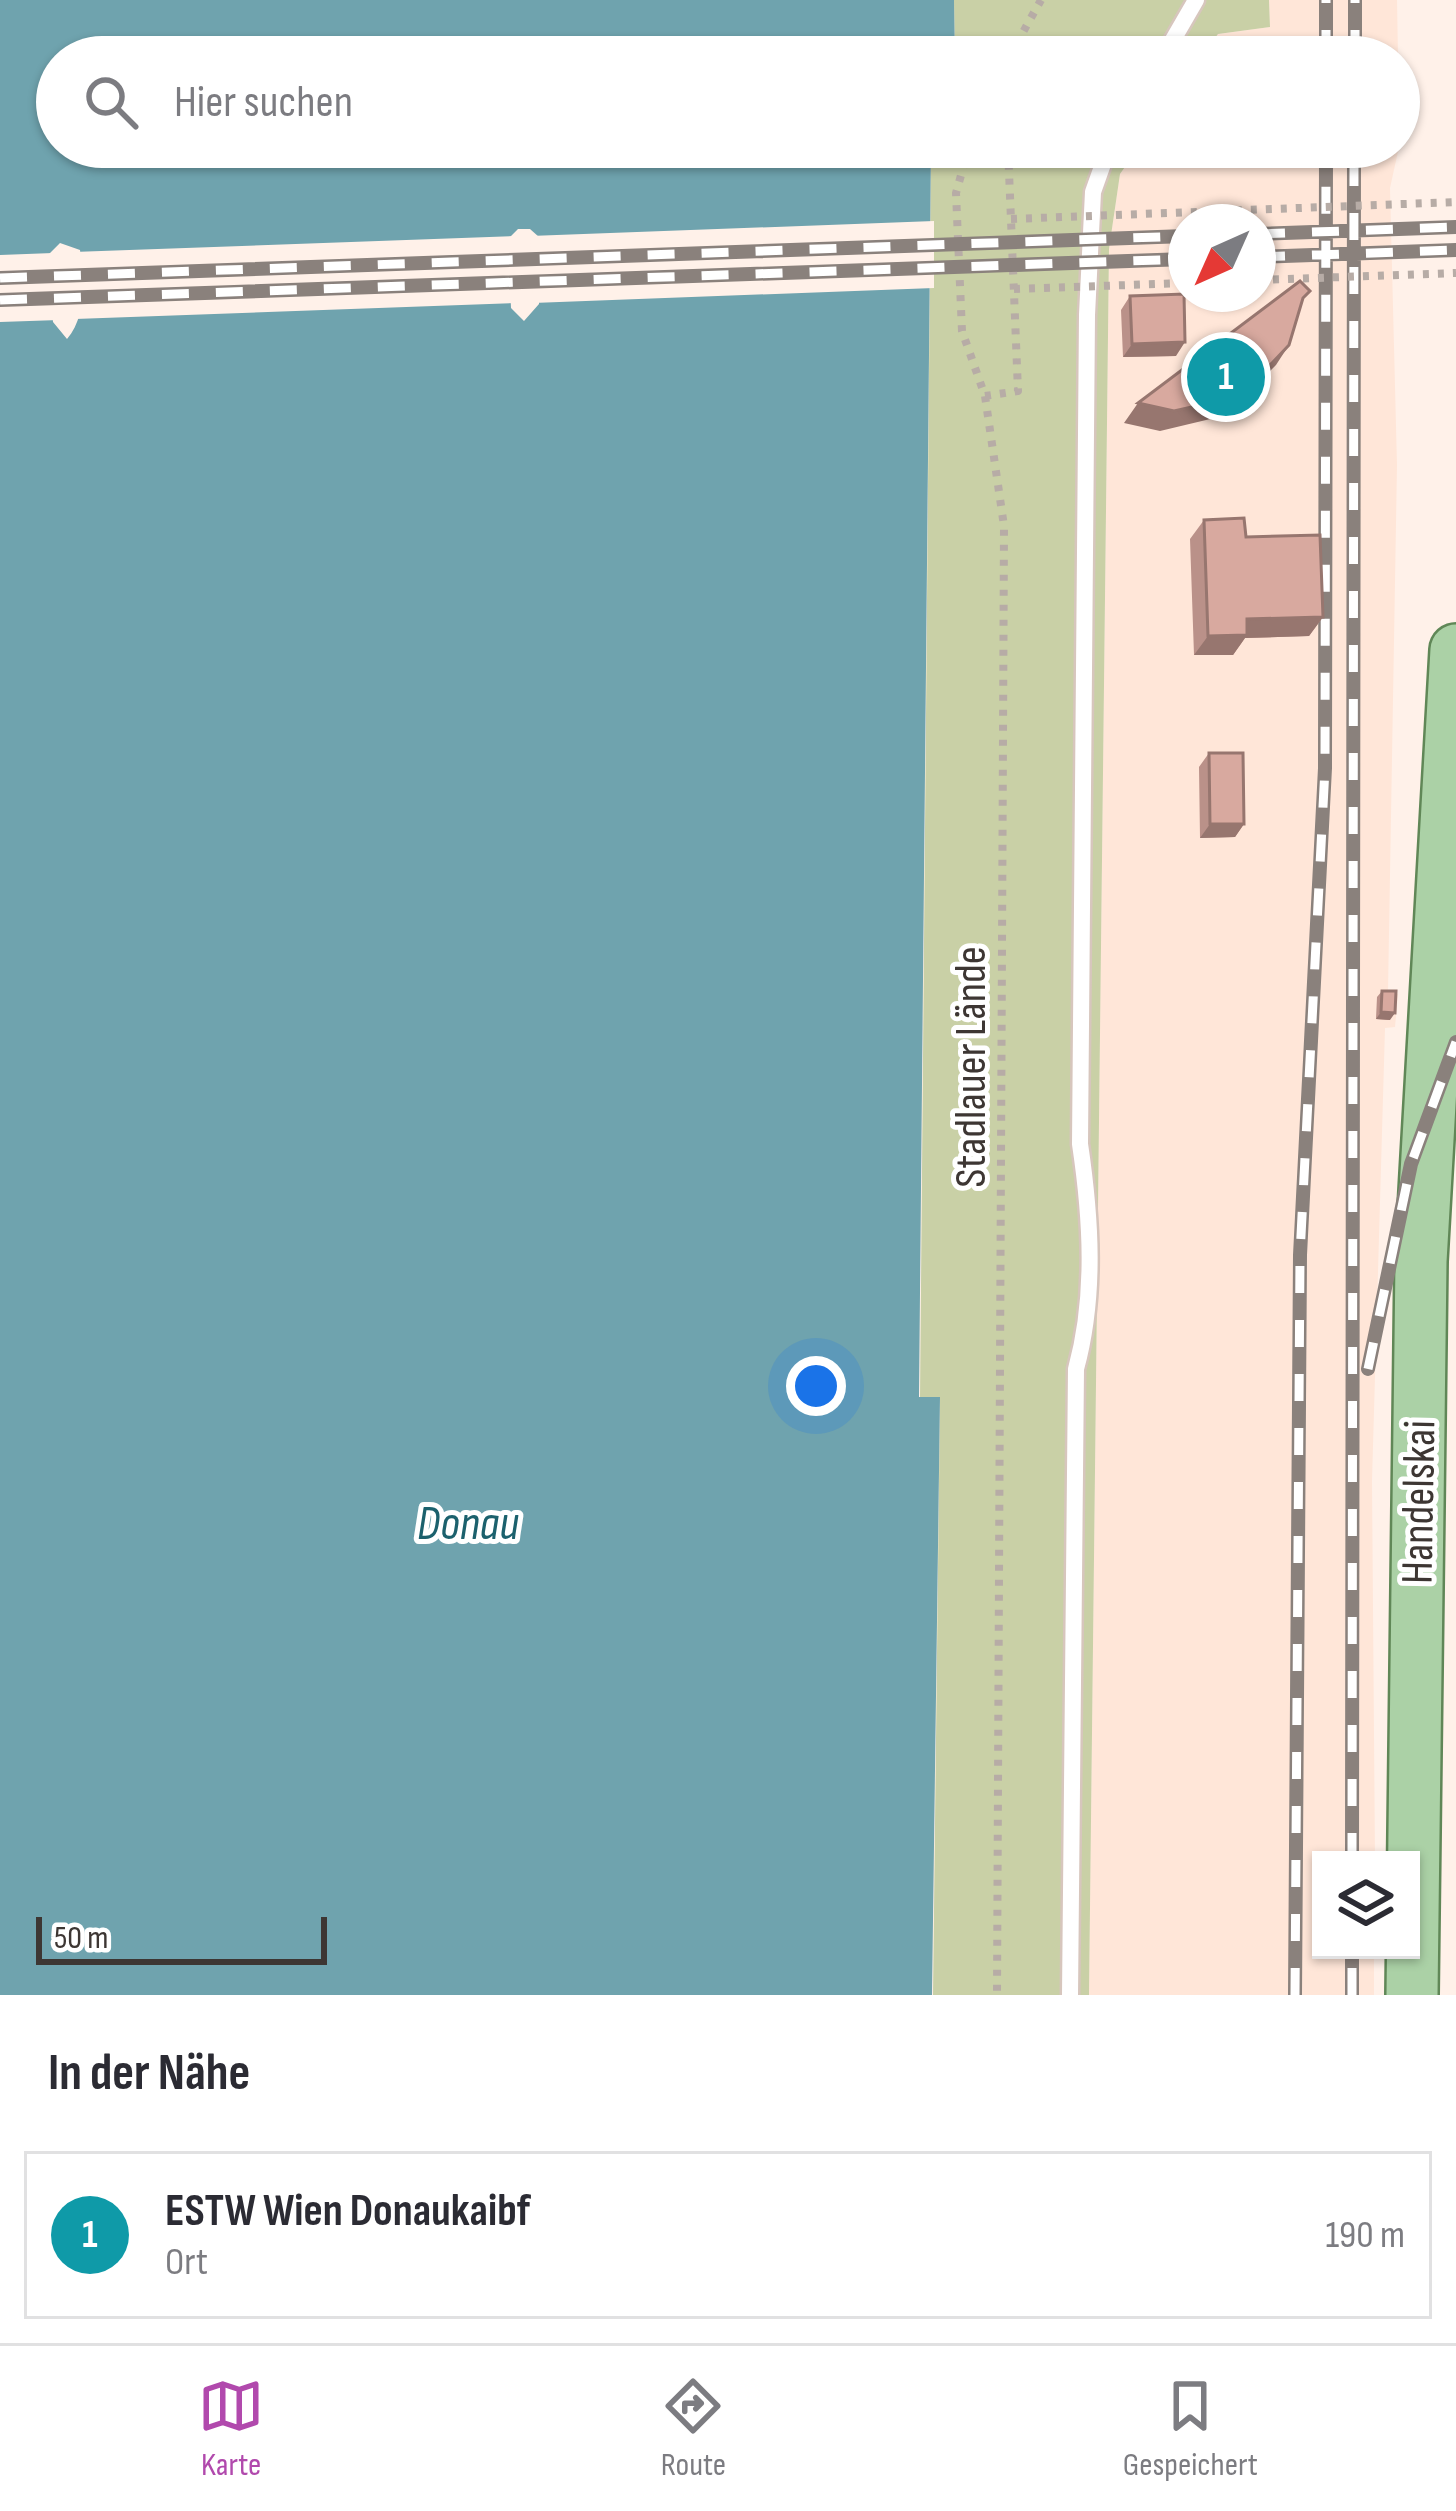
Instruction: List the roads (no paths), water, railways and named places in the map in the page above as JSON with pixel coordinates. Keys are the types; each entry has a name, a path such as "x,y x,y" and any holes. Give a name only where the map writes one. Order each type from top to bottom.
{"main road":[{"name":"Handelskai","path":"1412,1995 1421,1261 1455,678"}],"lane":[{"path":"1175,36 1195,1"},
{"path":"1070,1995 1076,1369 1089,1324 1088,1201 1080,1144 1087,315 1093,193 1101,168"}],"water":[{"name":"Donau","path":"0,0 954,0 955,36 36,36 36,168 931,168 919,1397 940,1397 932,1995 0,1995","holes":["518,229 530,229 539,237 539,304 524,321 511,308 508,239","60,243 80,250 83,297 67,339 53,322 47,256"]}],"railway":[{"path":"1326,0 1326,36"},
{"path":"1355,0 1355,36"},
{"path":"1295,1995 1300,1255 1325,768 1326,168"},
{"path":"1352,1851 1354,168"},
{"path":"1276,233 1456,227"},
{"path":"0,278 1168,237"},
{"path":"1276,256 1456,250"},
{"path":"0,300 1168,260"},
{"path":"1368,1369 1411,1164 1456,1042"},
{"path":"1352,1959 1352,1995"}],"place":[{"name":"ESTW Wien Donaukaibf","path":"1226,377"}]}
